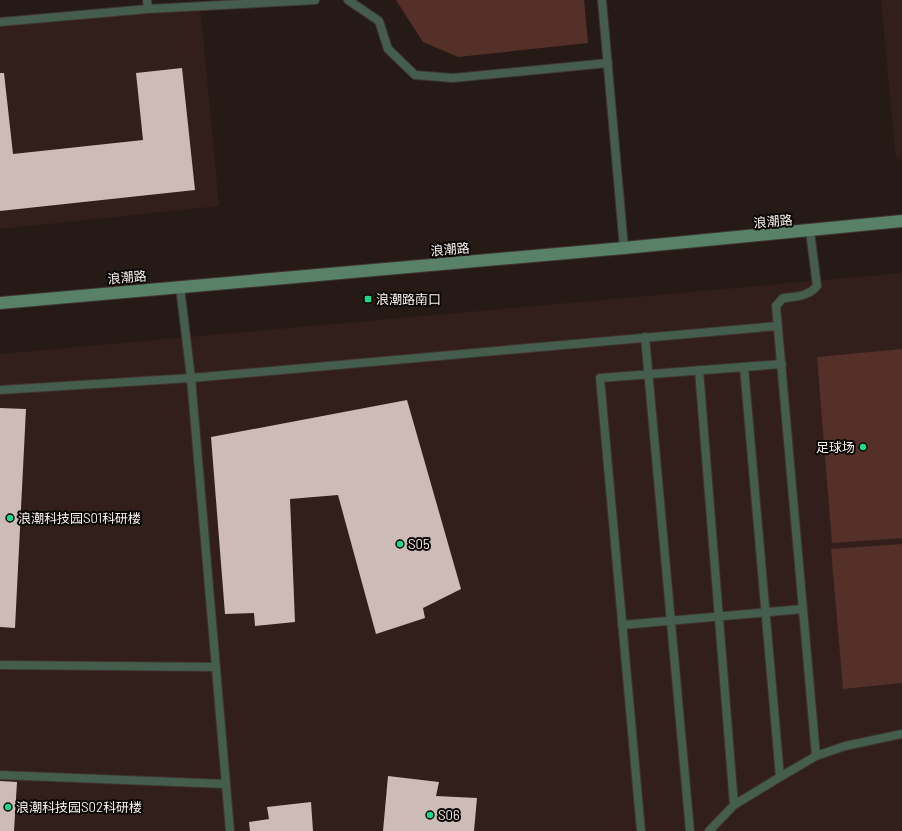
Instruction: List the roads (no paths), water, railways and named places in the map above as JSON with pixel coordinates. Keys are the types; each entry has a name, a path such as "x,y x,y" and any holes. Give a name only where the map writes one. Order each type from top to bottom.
{"main road":[{"name":"浪潮路","path":"0,303 624,248 902,221"}],"lane":[{"path":"147,0 148,9"},
{"path":"0,22 148,9 315,0"},
{"path":"348,0 379,21 388,49 414,75 453,78 608,63"},
{"path":"602,0 624,248"},
{"path":"810,231 817,286 812,292 797,297 783,298 776,306 816,756"},
{"path":"180,287 191,378 230,831"},
{"path":"0,390 191,378 777,326"},
{"path":"645,338 690,831"},
{"path":"641,831 600,378 782,364"},
{"path":"744,367 780,777"},
{"path":"699,370 734,805"},
{"path":"622,625 803,609"},
{"path":"0,664 216,667"},
{"path":"709,831 734,805 816,756 845,746 902,734"},
{"path":"0,775 226,784"}],"place":[{"name":"浪潮路南口","path":"368,299"},
{"name":"足球场","path":"863,447"},
{"name":"浪潮科技园S01科研楼","path":"10,518"},
{"name":"S05","path":"400,544"},
{"name":"浪潮科技园S02科研楼","path":"8,807"},
{"name":"S06","path":"430,815"}]}
